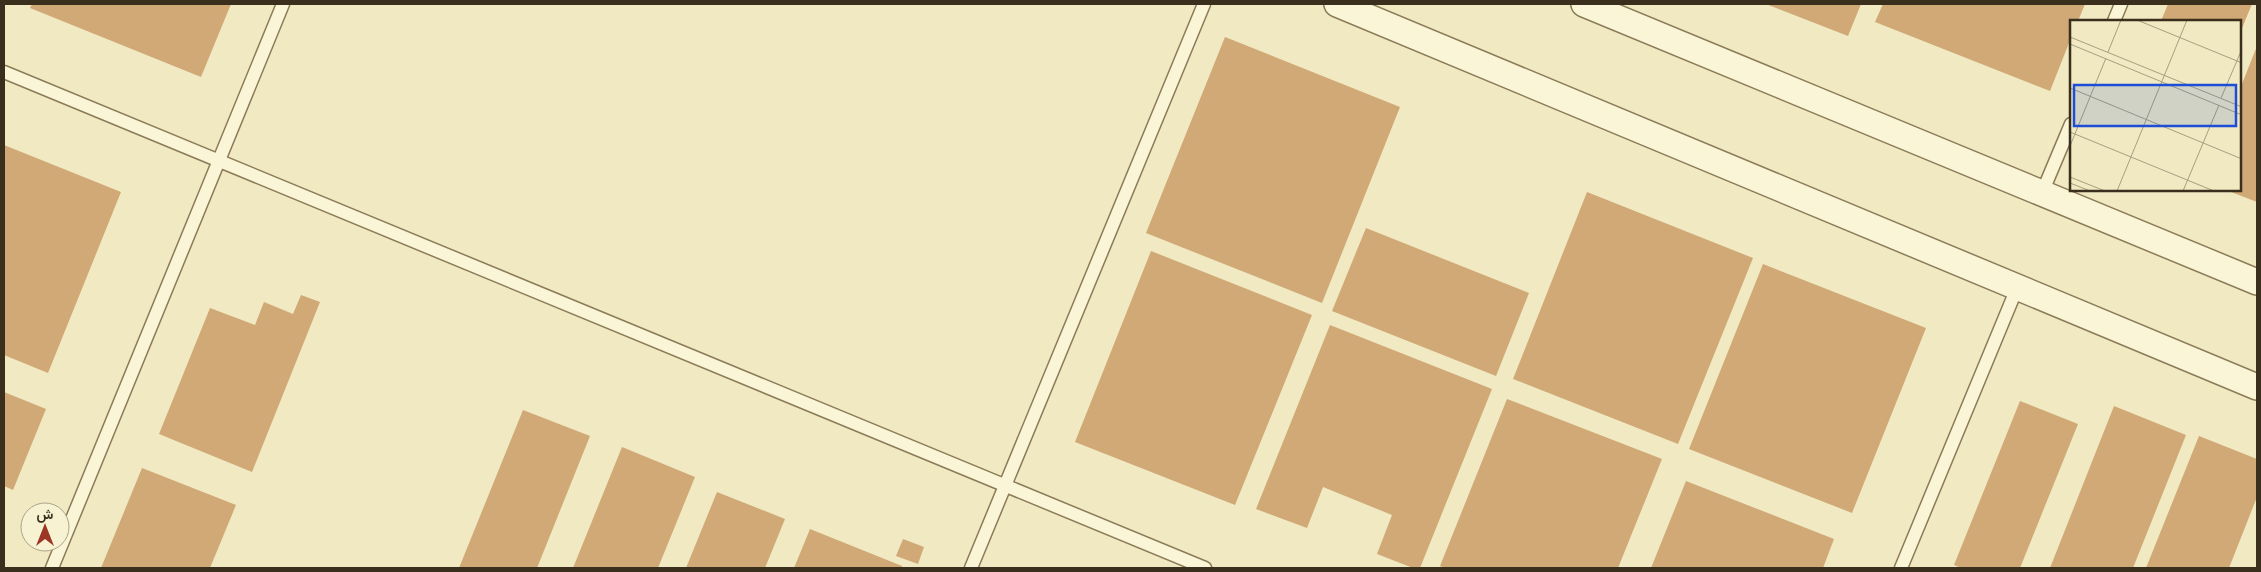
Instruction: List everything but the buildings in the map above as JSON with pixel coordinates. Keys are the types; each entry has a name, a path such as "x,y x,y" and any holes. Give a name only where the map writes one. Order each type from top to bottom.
{"street":[{"path":"1337,4 2017,288 2257,386"},
{"path":"1584,4 2257,282"}],"lane":[{"path":"52,568 283,4"},
{"path":"971,568 1204,4"},
{"path":"2114,20 2121,4"},
{"path":"4,72 1205,568"},
{"path":"2042,194 2070,126"},
{"path":"1901,568 2017,288"}]}
